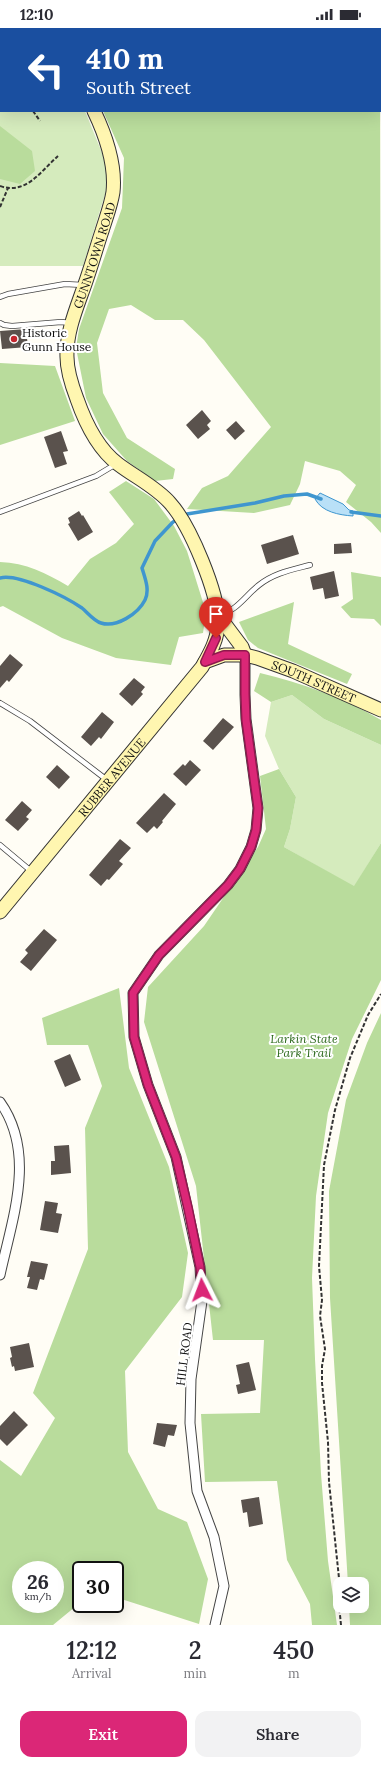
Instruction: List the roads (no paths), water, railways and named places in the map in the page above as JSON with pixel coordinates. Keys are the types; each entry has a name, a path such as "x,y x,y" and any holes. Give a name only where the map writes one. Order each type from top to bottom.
{"street":[{"name":"GUNNTOWN ROAD","path":"94,112 109,150 113,192 108,212 72,323 67,356 72,386 81,410 105,452 117,464 160,494 180,518 207,576 218,615 216,638"},
{"path":"218,615 242,647 245,655"},
{"name":"RUBBER AVENUE","path":"0,912 205,662 216,638"},
{"name":"SOUTH STREET","path":"205,662 224,655 245,655 269,661 381,710"},
{"name":"HILL ROAD","path":"215,1625 224,1586 214,1536 197,1491 190,1423 191,1380 202,1301 200,1267 176,1157 148,1085 134,1037 133,993 159,955 228,885 240,869 251,847 256,830 258,808 246,720 245,655"},
{"path":"0,1102 16,1134 20,1159 17,1196 0,1275"}],"lane":[{"path":"0,297 8,294 65,284 84,285"},
{"path":"0,323 12,326 61,322 72,323"},
{"path":"0,512 96,476 117,464"},
{"path":"218,615 227,613 258,585 278,573 310,565"},
{"path":"0,703 30,721 108,782"},
{"path":"0,845 33,872"}],"water":[{"path":"320,493 343,504 349,510 353,511 353,516 337,514 326,510 315,499"}],"waterway":[{"path":"0,578 8,577 30,582 54,592 75,603 98,622 107,624 120,622 132,615 145,600 147,588 142,568 155,541 173,522 187,514 255,503 284,496 307,494 321,499"},
{"path":"351,512 381,516"}],"place":[{"name":"Historic Gunn House","path":"14,339"}],"park label":[{"name":"Larkin State Park Trail","path":"304,1045"}]}
